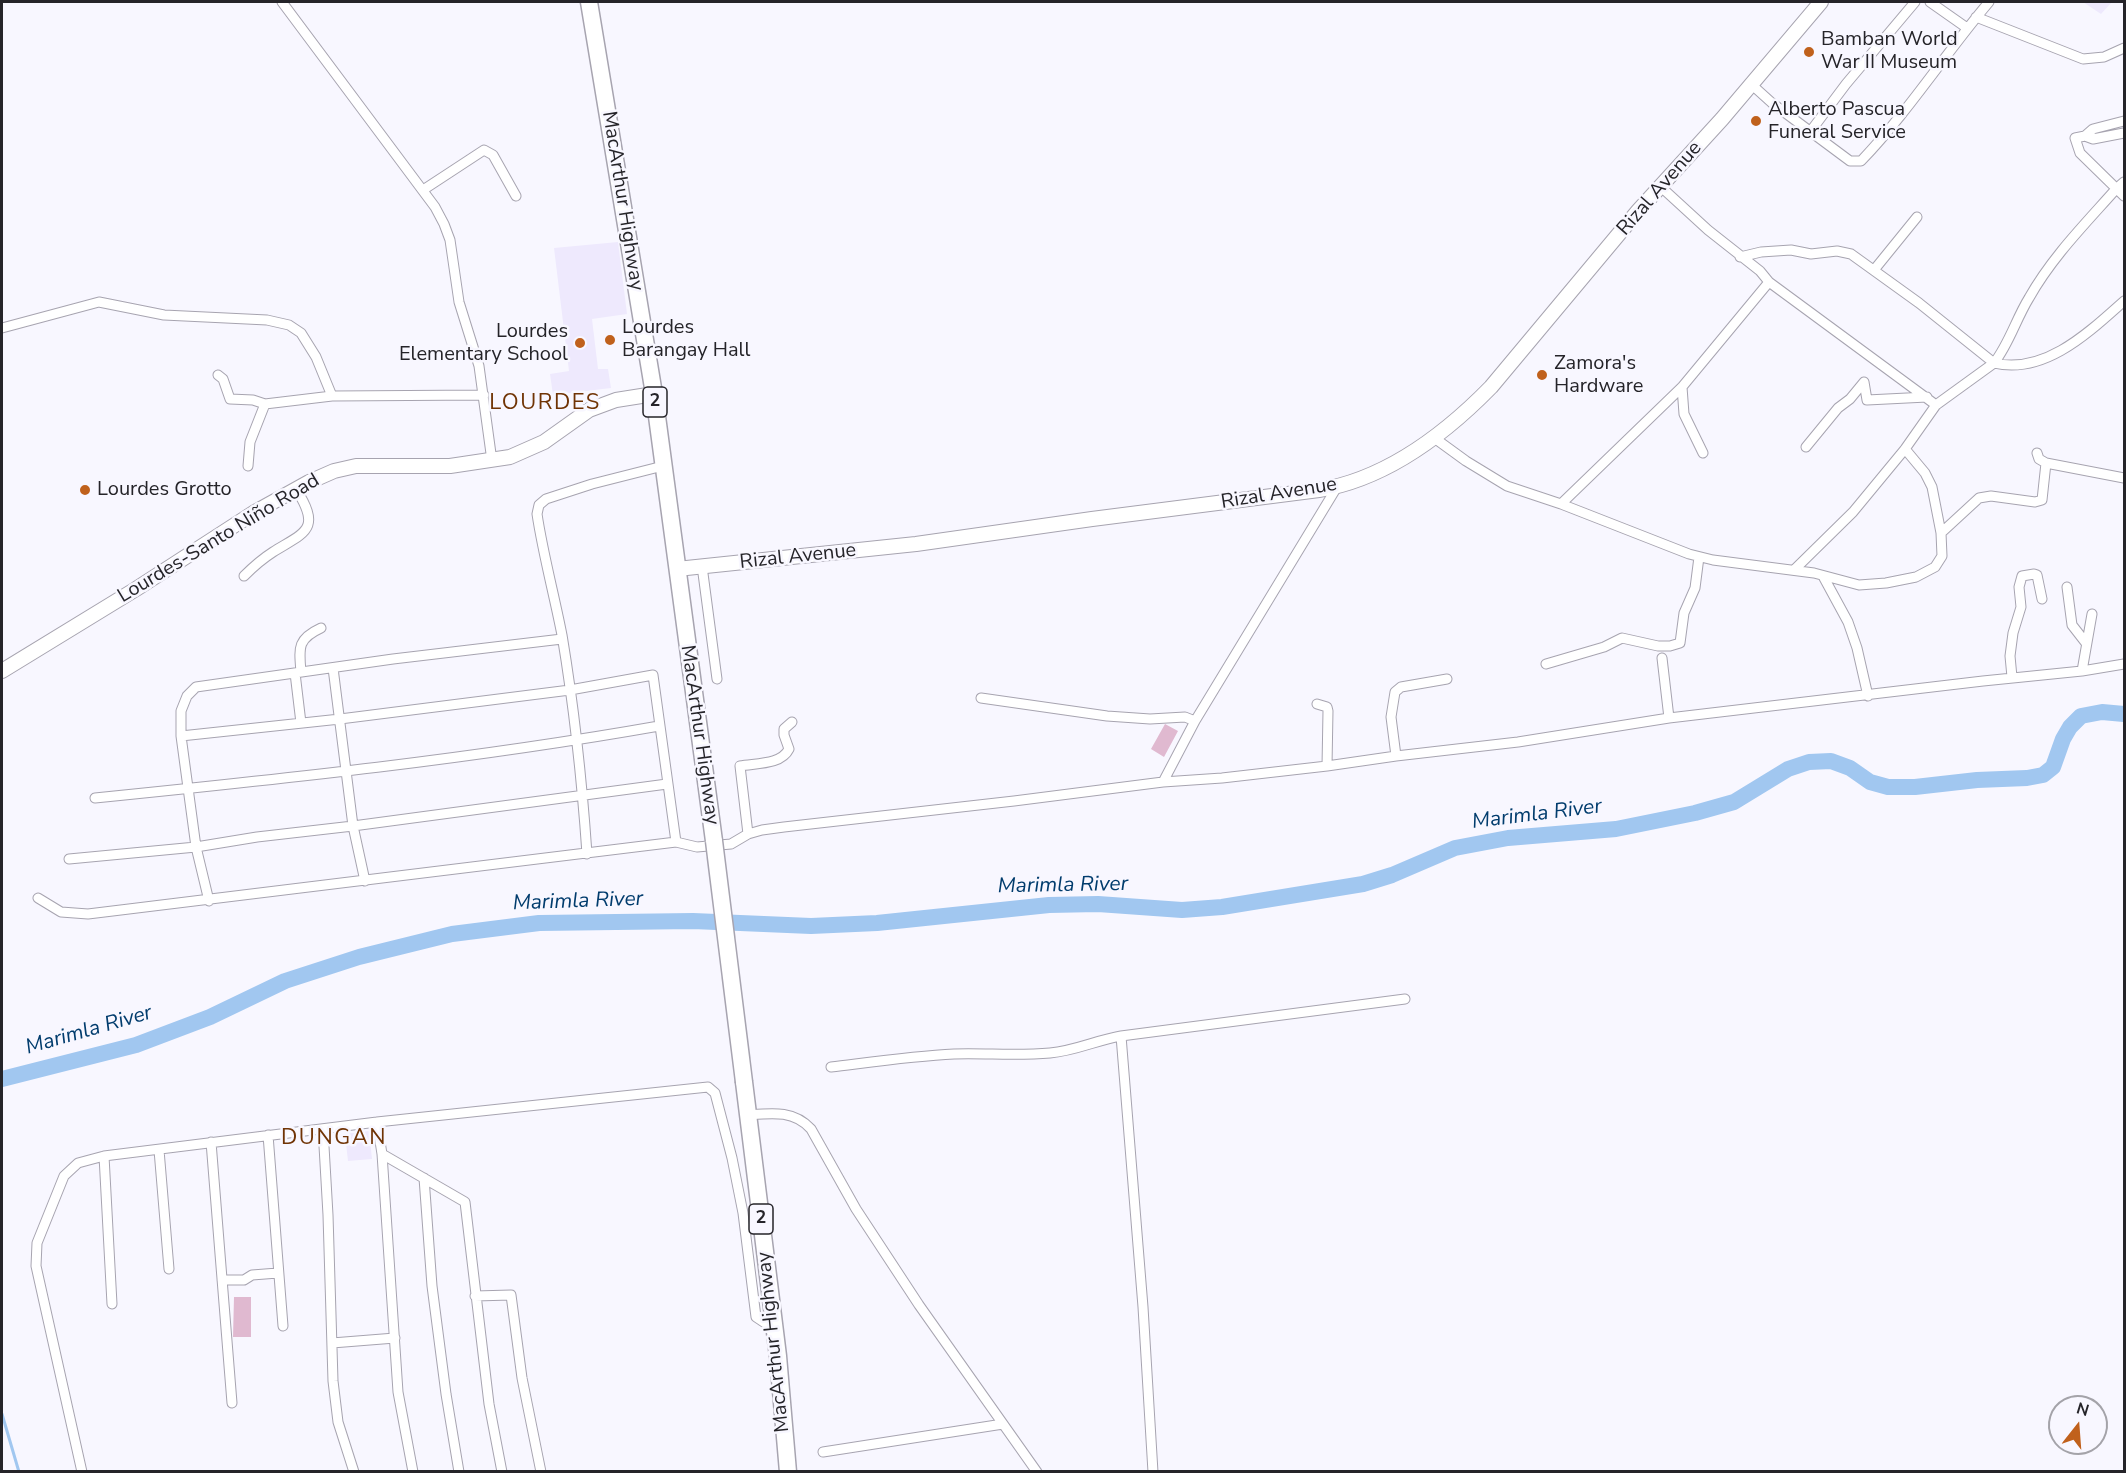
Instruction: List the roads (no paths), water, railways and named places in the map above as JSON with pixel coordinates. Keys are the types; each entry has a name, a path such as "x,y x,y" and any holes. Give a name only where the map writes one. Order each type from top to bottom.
{"highway":[{"name":"MacArthur Highway","path":"589,2 654,394 744,1082 774,1329 788,1472"}],"street":[{"path":"282,2 423,190 444,224 450,240 459,302 479,366 492,461"},
{"name":"Rizal Avenue","path":"677,569 916,544 1337,487 1378,472 1433,437 1476,403 1660,186 1722,119 1821,2"},
{"path":"1810,132 1846,84 1915,2"},
{"path":"1930,2 1967,28"},
{"path":"1751,84 1850,161 1860,161 1902,114 1989,2"},
{"path":"1976,17 2083,59 2104,57 2124,48"},
{"path":"2124,122 2093,129 2085,136 2075,138 2080,153 2124,196"},
{"path":"2085,136 2093,139 2124,133"},
{"path":"423,190 484,150 493,155 516,196"},
{"path":"1794,570 1853,512 1905,449 1936,405 1994,363 2001,355 2028,298 2046,271 2073,236 2124,182"},
{"path":"1660,186 1761,272 1769,282 1936,405"},
{"path":"1874,270 1917,217"},
{"path":"1740,256 1791,250 1811,254 1837,251 1851,254 1952,328 1994,363 2006,366 2020,366 2036,362 2067,347 2124,301"},
{"path":"1561,504 1682,387 1769,282"},
{"path":"2,328 99,302 164,315 267,320 289,325 301,333 316,357 332,396"},
{"path":"219,375 223,379 230,399 253,400 265,405 332,396 484,394"},
{"path":"1806,447 1838,408 1850,399 1864,382 1867,399 1927,397"},
{"path":"1682,387 1684,414 1703,453"},
{"name":"Lourdes-Santo Niño Road","path":"2,672 255,512 323,476 345,467 450,466 510,457 559,433 589,410 603,404 654,394"},
{"path":"248,466 250,442 265,405"},
{"path":"1433,437 1507,486 1561,504 1699,557 1794,570 1859,585 1872,585 1916,577 1931,570 1942,556 1941,533 1932,486 1925,473 1905,449"},
{"path":"2037,453 2039,459 2046,463 2124,478"},
{"path":"1941,533 1979,498 1991,496 2035,502 2042,500 2046,463"},
{"path":"587,854 583,794 570,690 537,514 539,506 546,499 663,466"},
{"path":"1163,782 1195,721 1337,487"},
{"path":"244,576 260,560 303,535 308,528 309,514 296,489"},
{"path":"1546,664 1604,647 1622,638 1658,646 1680,643 1684,613 1695,588 1699,557"},
{"path":"702,567 717,679"},
{"path":"2012,677 2010,656 2020,607 2019,587 2022,576 2034,573 2037,575 2042,599"},
{"path":"1823,576 1839,603 1857,648 1868,696"},
{"path":"2067,587 2072,625 2086,643"},
{"path":"2082,671 2092,614"},
{"path":"301,723 299,648 309,633 321,628"},
{"path":"209,901 196,847 181,736 181,711 187,696 196,687 562,639"},
{"path":"1662,658 1669,718"},
{"path":"38,898 61,912 88,914 209,901 676,842 697,847 731,844 748,834 793,825 1163,782 1327,766 1518,742 1669,718 2012,677 2082,671 2124,664"},
{"path":"333,668 348,770 353,826 364,881"},
{"path":"181,736 570,690 653,675 676,842"},
{"path":"1396,756 1392,717 1395,692 1401,687 1447,679"},
{"path":"981,698 1107,716 1150,719 1185,717 1195,721"},
{"path":"1317,704 1327,707 1328,711 1327,766"},
{"path":"748,834 740,766 778,760 786,755 789,749 784,729 792,722"},
{"path":"95,798 348,770 576,741 659,726"},
{"path":"69,859 196,847 257,837 667,784"},
{"path":"831,1067 954,1054 1048,1053 1085,1047 1098,1041 1121,1036 1405,999"},
{"path":"1121,1036 1143,1307 1153,1472"},
{"path":"82,1472 36,1266 37,1243 64,1176 78,1163 104,1156 377,1122 711,1088 715,1093 737,1180 756,1317 774,1329"},
{"path":"748,1115 788,1115 804,1122 811,1129 856,1209 919,1305 1037,1472"},
{"path":"377,1122 382,1154 398,1392 413,1472"},
{"path":"323,1129 333,1381 338,1422 354,1472"},
{"path":"268,1135 283,1326"},
{"path":"211,1142 232,1403"},
{"path":"159,1150 169,1269"},
{"path":"382,1154 465,1202 489,1404 502,1472"},
{"path":"104,1156 112,1304"},
{"path":"424,1178 432,1286 459,1472"},
{"path":"222,1280 244,1280 255,1274 279,1273"},
{"path":"475,1296 511,1295 522,1378 541,1472"},
{"path":"332,1343 395,1338"},
{"path":"823,1452 1003,1424"}],"waterway":[{"name":"Marimla River","path":"2,1079 136,1045 210,1017 285,981 359,957 452,934 539,923 693,921 811,926 877,923 1049,905 1098,904 1182,910 1222,907 1363,884 1392,875 1455,848 1508,838 1616,829 1695,813 1734,802 1788,769 1809,762 1831,761 1850,768 1870,782 1888,787 1915,787 2043,775 2053,767 2063,739 2070,727 2081,716 2102,712 2124,714"},
{"path":"2,1414 19,1472"}],"place":[{"name":"Bamban World War II Museum","path":"1809,52"},
{"name":"Alberto Pascua Funeral Service","path":"1756,121"},
{"name":"Lourdes Barangay Hall","path":"610,340"},
{"name":"Lourdes Elementary School","path":"580,343"},
{"name":"Zamora's Hardware","path":"1542,375"},
{"name":"Lourdes Grotto","path":"85,490"}],"district":[{"name":"LOURDES","path":"545,404"},
{"name":"DUNGAN","path":"334,1139"}]}
